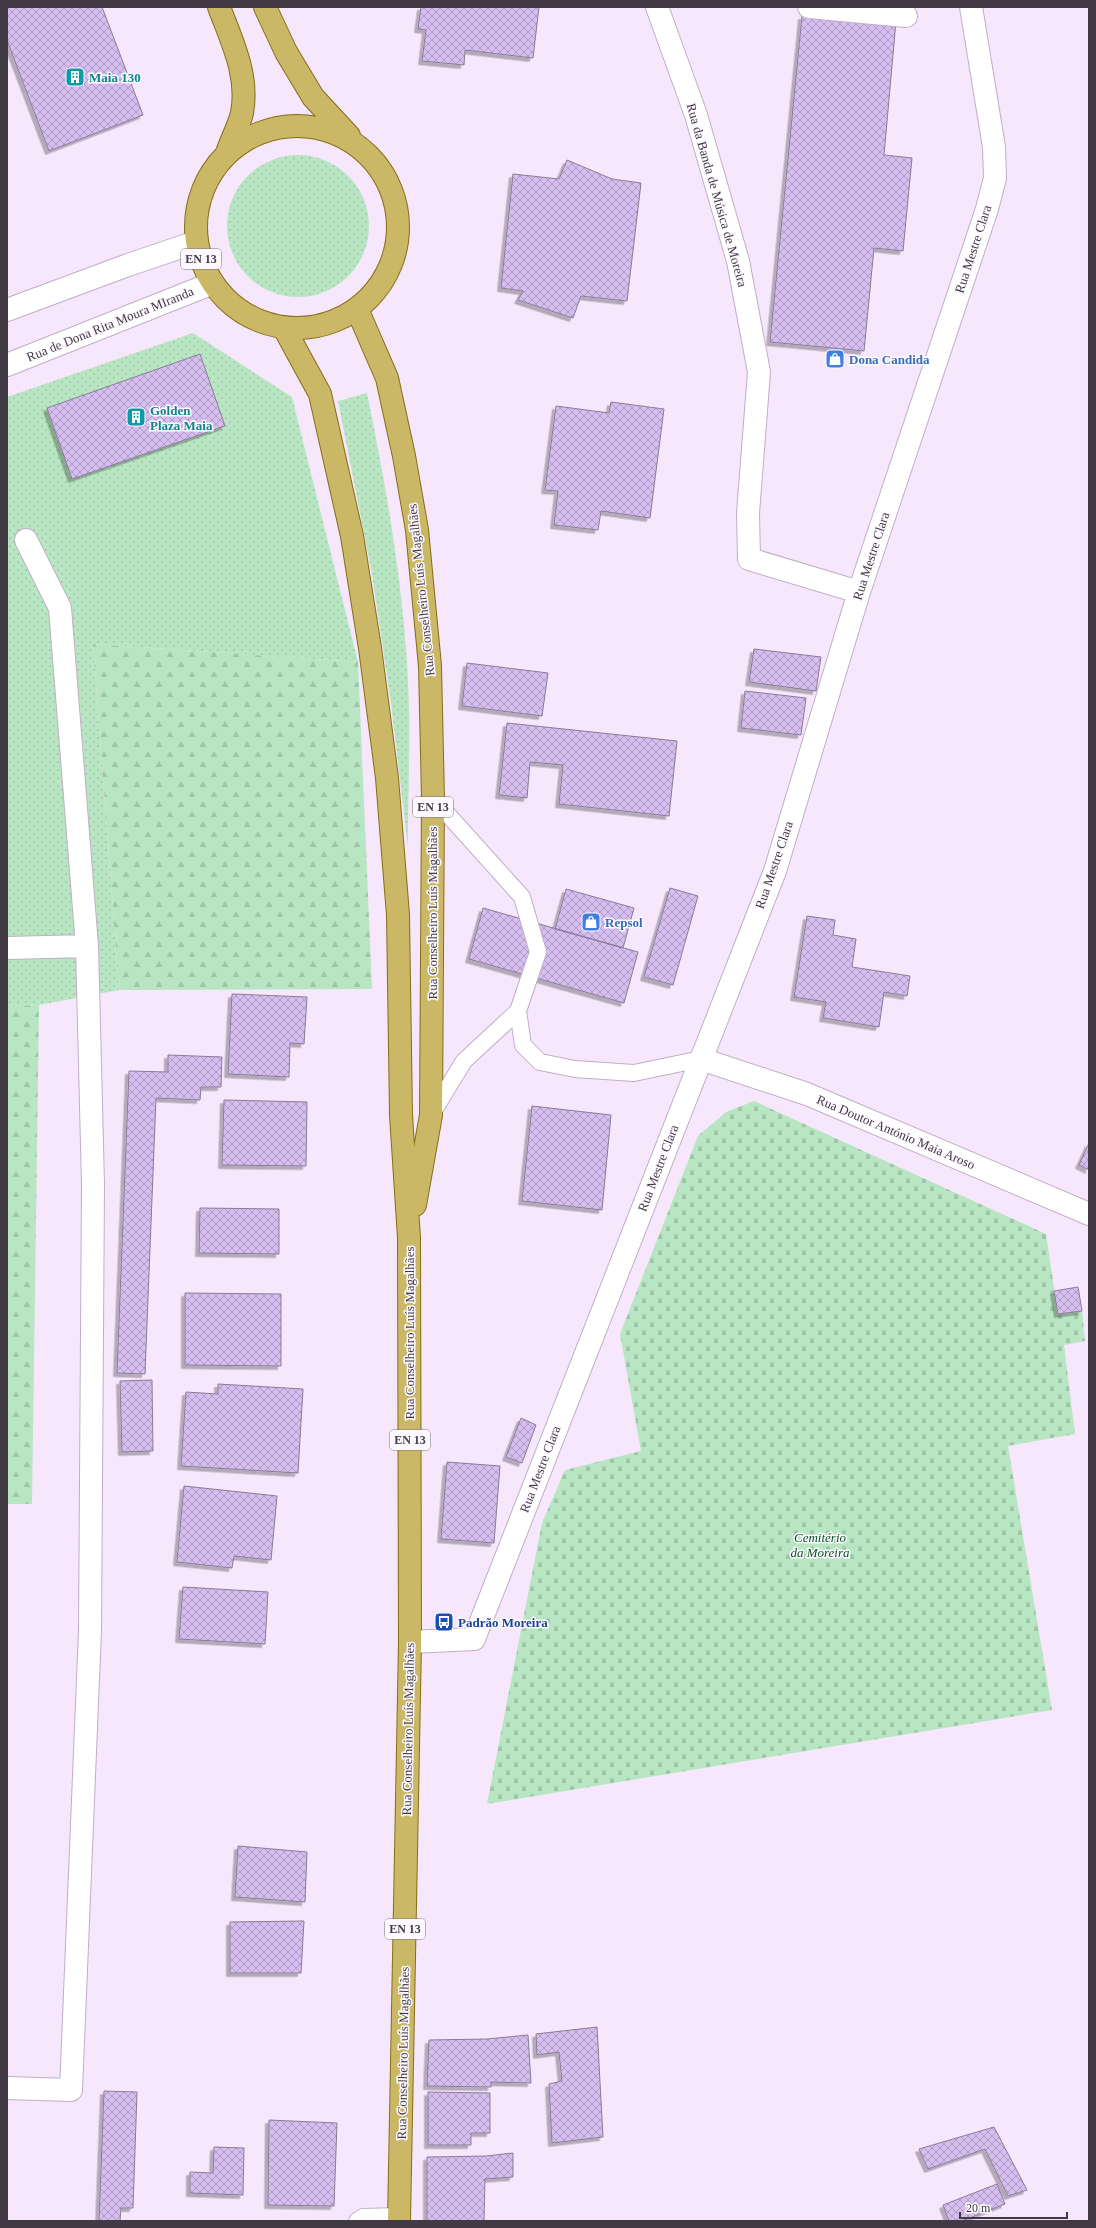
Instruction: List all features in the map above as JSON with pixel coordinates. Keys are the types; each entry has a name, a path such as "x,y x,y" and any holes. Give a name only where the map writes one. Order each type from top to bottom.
{"main road":[{"name":"EN 13","path":"219,7 242,71 244,85 242,114 226,153 207,179 196,210 196,242 206,274 226,300 253,319 284,328 317,328 348,316 373,296 392,267 400,233 396,198 380,167 313,97 286,52 265,7"},
{"name":"EN 13","path":"226,153 256,134 289,125 324,128 356,143"},
{"name":"Rua Conselheiro Luís Magalhães","path":"357,309 387,378 418,530 430,666 433,798 431,1115 409,1238"},
{"name":"Rua Conselheiro Luís Magalhães","path":"284,328 320,394 352,536 370,648 387,778 397,908 401,1115 409,1238 410,1642 399,2218"}],"street":[{"name":"Rua da Banda de Música de Moreira","path":"657,7 696,115 738,260 759,372 748,513 749,559 859,592"},
{"path":"809,7 906,16"},
{"name":"Rua Mestre Clara","path":"410,1642 474,1639 775,871 859,592 987,209 994,178 994,147 971,7"},
{"path":"7,310 128,265 196,242"},
{"name":"Rua de Dona Rita Moura MIranda","path":"7,365 213,283"},
{"path":"7,2088 71,2090 90,1631 93,1184 87,946 60,608 26,540"},
{"path":"7,948 87,946"},
{"name":"Rua Doutor António Maia Aroso","path":"701,1058 807,1094 1089,1214"}],"lane":[{"path":"433,798 522,897 538,952 518,1011 523,1045 540,1062 575,1069 634,1072 701,1058"},
{"path":"431,1115 464,1061 518,1011"},
{"path":"357,2221 363,2217 399,2218"}],"green space":[{"path":"298,155 318,158 325,161 343,171 353,181 366,206 369,226 366,246 363,253 353,271 343,281 318,294 298,297 278,294 271,291 253,281 243,271 230,246 227,226 230,206 233,199 243,181 253,171 278,158"},
{"path":"193,333 292,397 358,662 93,644 119,990 39,1005 7,1006 7,397"},
{"path":"367,393 389,509 404,626 409,705 408,847 391,703 372,574 338,401"},
{"path":"93,644 358,662 372,989 119,990"},
{"path":"39,1005 32,1504 7,1504 7,1006"},
{"name":"Cemitério da Moreira","path":"754,1101 1046,1234 1058,1314 1082,1311 1085,1341 1064,1345 1075,1434 1008,1446 1052,1710 487,1804 542,1523 565,1470 641,1451 620,1334 698,1136 726,1112"}],"building":[{"name":"Maia 130","path":"7,7 102,7 143,115 49,151 7,40"},
{"path":"421,7 539,7 533,58 465,50 464,65 422,61 426,30 418,29"},
{"path":"802,16 896,21 884,155 912,158 903,251 874,248 864,351 770,342"},
{"path":"567,160 612,179 641,183 627,301 581,296 573,318 518,300 523,291 501,288 513,174 559,179"},
{"name":"Golden Plaza Maia","path":"200,354 225,426 72,479 47,408"},
{"path":"611,402 664,409 650,518 601,511 598,530 554,525 558,491 545,490 556,406 609,413"},
{"path":"754,649 821,657 816,691 749,682"},
{"path":"467,663 548,673 542,716 462,706"},
{"path":"745,691 806,698 801,735 741,728"},
{"path":"507,723 677,741 669,816 559,804 563,765 530,762 527,798 499,795"},
{"path":"670,888 698,896 673,985 644,977"},
{"path":"566,889 634,908 623,948 555,929"},
{"path":"483,908 638,952 624,1003 469,959"},
{"path":"807,916 835,920 833,935 856,939 852,967 910,976 907,996 884,992 879,1027 823,1018 826,1002 794,997"},
{"path":"232,994 307,997 304,1044 290,1043 289,1077 228,1074"},
{"path":"168,1055 222,1057 221,1087 201,1087 200,1100 156,1098 145,1374 117,1373 129,1071 168,1072"},
{"path":"224,1100 307,1102 306,1166 222,1165"},
{"path":"532,1106 611,1115 602,1210 522,1201"},
{"path":"1089,1143 1089,1170 1079,1165"},
{"path":"200,1208 279,1209 279,1254 199,1253"},
{"path":"1078,1287 1082,1311 1058,1314 1054,1291"},
{"path":"185,1293 281,1294 281,1366 185,1365"},
{"path":"152,1380 153,1451 122,1452 120,1381"},
{"path":"218,1384 303,1389 298,1473 181,1466 186,1392 218,1394"},
{"path":"521,1418 536,1425 522,1463 506,1457"},
{"path":"447,1462 500,1466 494,1543 441,1539"},
{"path":"184,1486 277,1496 271,1560 234,1556 232,1568 177,1562"},
{"path":"183,1587 268,1592 265,1644 179,1639"},
{"path":"238,1846 307,1852 305,1902 235,1897"},
{"path":"304,1921 301,1973 230,1973 230,1922"},
{"path":"597,2027 603,2137 552,2143 549,2084 562,2081 559,2052 537,2055 536,2034"},
{"path":"528,2035 531,2083 491,2082 491,2087 427,2086 429,2040 487,2039"},
{"path":"104,2091 137,2092 133,2208 121,2208 120,2221 99,2221"},
{"path":"428,2092 490,2093 490,2133 471,2133 471,2145 428,2145"},
{"path":"269,2120 337,2123 334,2206 268,2205"},
{"path":"994,2127 1027,2190 1008,2196 985,2149 928,2169 919,2149"},
{"path":"214,2147 244,2148 243,2195 190,2193 190,2172 213,2173"},
{"path":"513,2153 513,2177 485,2179 484,2221 427,2221 427,2157 486,2156"},
{"path":"997,2184 1005,2204 962,2221 949,2221 943,2205"}],"place":[{"name":"Maia 130","path":"75,77"},
{"name":"Dona Candida","path":"835,359"},
{"name":"Golden Plaza Maia","path":"136,417"},
{"name":"Repsol","path":"591,922"},
{"name":"Padrão Moreira","path":"444,1622"}]}
